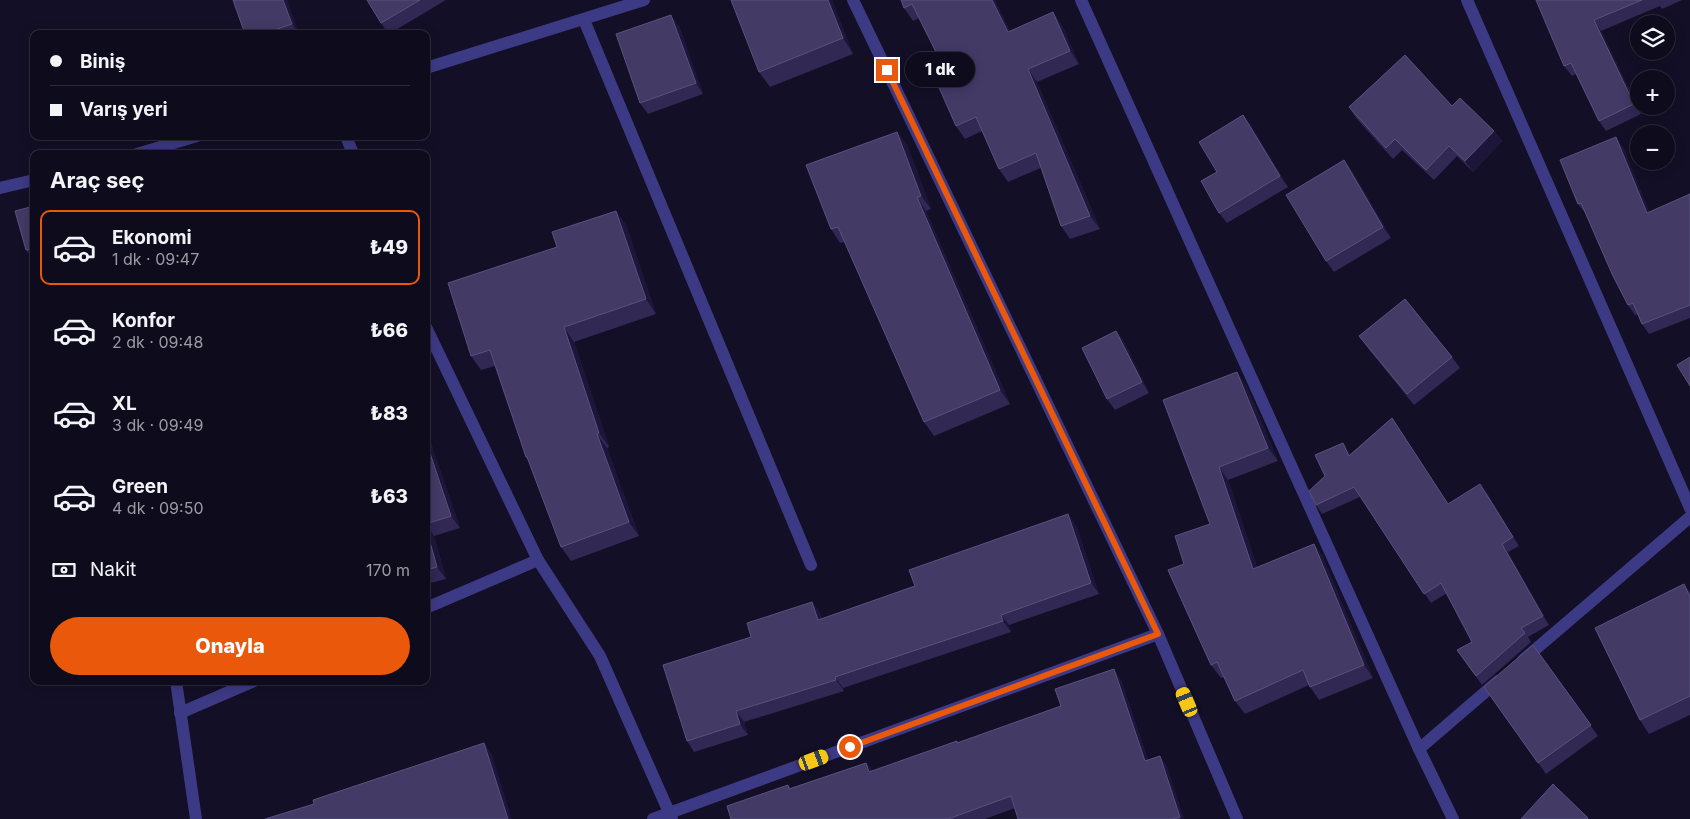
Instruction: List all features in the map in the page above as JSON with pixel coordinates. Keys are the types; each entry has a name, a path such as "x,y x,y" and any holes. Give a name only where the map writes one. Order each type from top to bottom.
{"street":[{"path":"430,67 644,0"},
{"path":"853,0 1158,634 1237,819"},
{"path":"1081,0 1419,749 1453,819"},
{"path":"1467,0 1690,508"},
{"path":"584,20 811,565"},
{"path":"150,150 184,140"},
{"path":"0,188 30,181"},
{"path":"430,335 538,560 600,656 670,816"},
{"path":"1419,749 1690,517"},
{"path":"430,606 538,560"},
{"path":"653,819 670,816 1158,634"},
{"path":"176,685 196,819"},
{"path":"180,713 245,685"}],"building":[{"path":"233,0 283,0 292,24 274,30 244,30"},
{"path":"367,0 420,0 381,23"},
{"path":"731,0 828,0 843,38 759,72"},
{"path":"901,0 992,0 1008,32 1053,12 1070,51 1028,69 1090,216 1061,226 1036,153 999,169 976,117 956,126 930,67 941,62 912,4 904,8"},
{"path":"1536,0 1642,0 1594,20 1630,96 1630,106 1599,121 1571,63 1564,66"},
{"path":"671,15 696,83 640,103 616,34"},
{"path":"1405,55 1452,106 1460,98 1494,131 1465,161 1449,146 1426,170 1395,139 1386,148 1349,107"},
{"path":"1243,115 1280,176 1219,213 1201,181 1217,172 1199,142"},
{"path":"897,132 921,196 917,197 1000,390 924,422 838,227 831,229 806,165"},
{"path":"1616,137 1647,213 1690,194 1690,305 1642,324 1633,303 1628,305 1613,276 1581,203 1578,204 1560,160"},
{"path":"1344,160 1383,227 1326,261 1286,195"},
{"path":"30,207 30,249 26,250 15,211"},
{"path":"616,211 646,299 564,327 599,433 597,434 629,522 561,547 526,457 490,350 471,356 448,283 557,247 552,232"},
{"path":"1405,299 1452,357 1407,394 1359,336"},
{"path":"1116,331 1142,382 1107,399 1082,348"},
{"path":"1690,357 1690,386 1677,365"},
{"path":"1237,372 1268,448 1219,467 1253,569 1314,544 1364,665 1310,687 1303,670 1235,701 1217,662 1211,665 1168,570 1184,564 1175,536 1210,524 1163,400"},
{"path":"1392,418 1448,504 1480,484 1513,537 1502,544 1543,616 1521,628 1525,633 1476,676 1457,650 1472,642 1441,583 1424,594 1354,487 1316,505 1309,491 1325,476 1315,455 1343,443 1349,456"},
{"path":"430,453 451,516 430,523"},
{"path":"1068,514 1091,583 1001,615 1003,621 835,677 836,680 736,711 740,724 687,741 663,665 751,637 747,623 812,602 818,620 915,586 909,570"},
{"path":"430,542 437,567 430,569"},
{"path":"1684,584 1690,597 1690,696 1640,720 1595,628"},
{"path":"1533,645 1591,725 1538,763 1484,687"},
{"path":"1114,669 1145,761 1160,756 1180,817 1173,819 1018,819 1011,796 948,819 731,819 727,806 788,785 789,789 866,763 869,772 1061,706 1055,689"},
{"path":"484,743 508,819 265,819 314,804 313,800"},
{"path":"1553,784 1588,818 1587,819 1521,819"}],"route":[{"path":"850,747 1158,634 887,70"}]}
